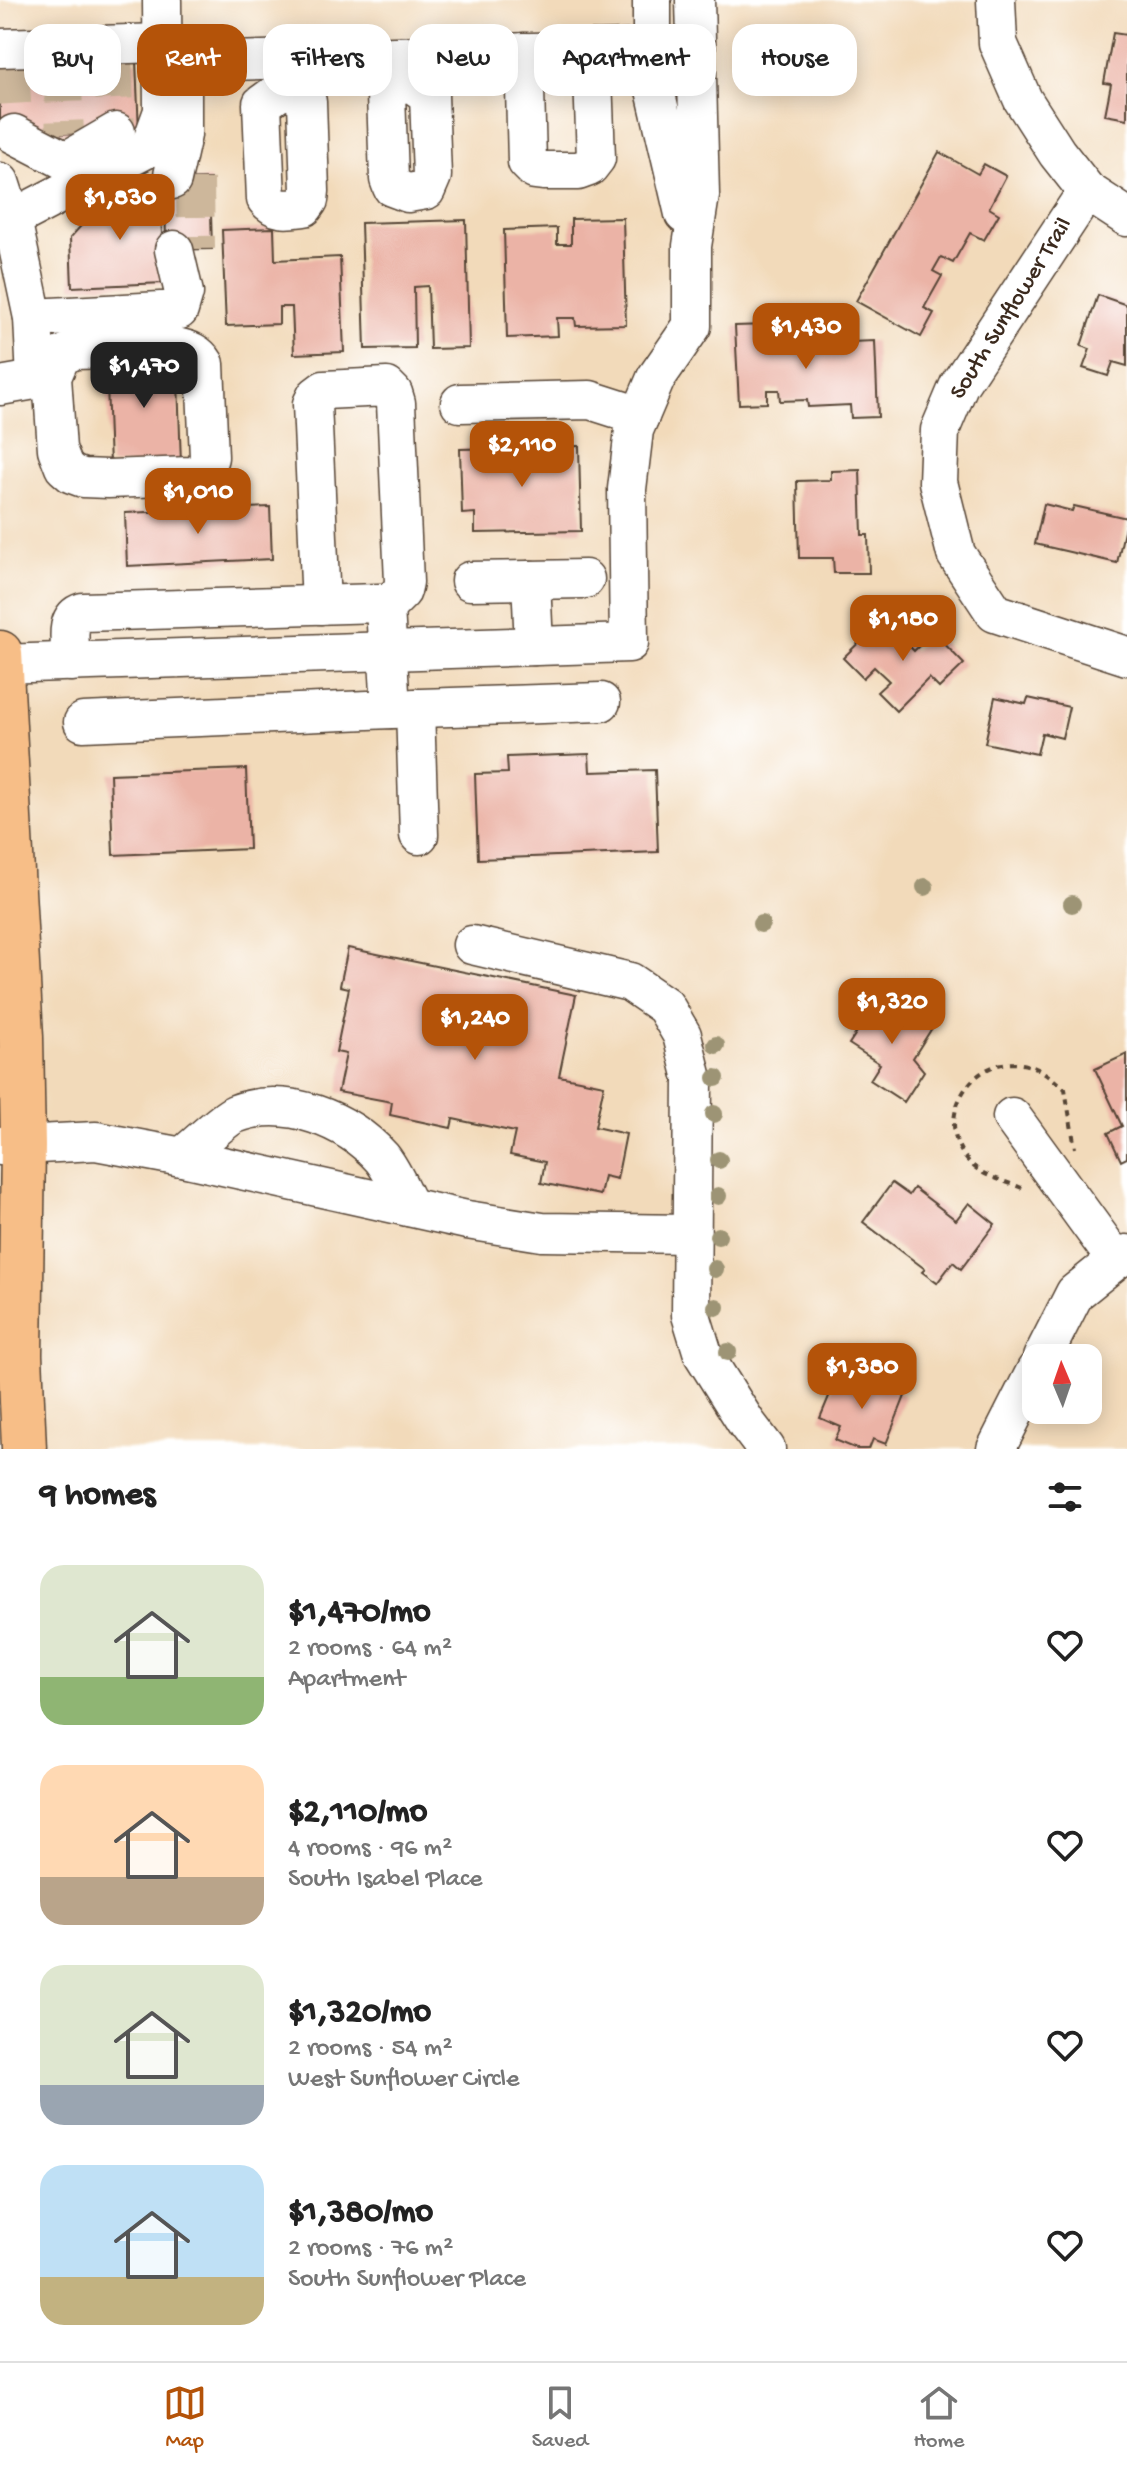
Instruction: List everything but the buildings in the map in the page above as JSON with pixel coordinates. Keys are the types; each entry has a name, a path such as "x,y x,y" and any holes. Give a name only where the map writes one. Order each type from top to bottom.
{"main road":[{"path":"0,653 21,1037 11,1146 24,1449"},
{"path":"0,1246 20,1355"}],"street":[{"path":"162,0 165,24"},
{"path":"652,0 652,24"},
{"path":"695,0 696,24"},
{"path":"996,0 998,43 1023,100 1057,153 1087,191 1127,217"},
{"path":"524,52 527,162 535,170 578,171 589,167 596,158 594,96"},
{"path":"247,67 286,73 405,67 534,52"},
{"path":"14,134 66,162 150,147 163,111 165,96"},
{"path":"176,96 182,135 184,179"},
{"path":"656,96 692,246"},
{"path":"0,664 629,643 627,489 634,430 656,378 692,326 692,246 700,195 697,96"},
{"path":"6,223 66,162 116,132"},
{"path":"0,182 6,223 33,318 29,381 64,467 83,478 108,479 200,474 206,469 209,457 205,364 191,350 176,347 75,350 61,356 29,381"},
{"name":"South Sunflower Trail","path":"1087,191 959,385 940,430 938,482 956,554 995,613 1127,656"},
{"path":"33,318 179,310 184,293 185,249"},
{"path":"321,605 312,404 324,390 387,387 396,403 404,582 402,591 385,608"},
{"path":"460,403 590,400 640,416"},
{"path":"470,581 585,579"},
{"path":"531,580 534,646"},
{"path":"71,662 70,622 75,614 83,612 380,603 385,608 388,651 403,708 419,835"},
{"path":"173,659 176,718"},
{"path":"83,722 601,702"},
{"path":"472,945 630,982 665,1006 682,1035 693,1079 691,1315 703,1354 766,1449"},
{"path":"182,1157 234,1115 269,1107 300,1111 330,1120 359,1136 384,1161 409,1207"},
{"path":"1012,1117 1121,1257 1075,1293 1049,1344"},
{"path":"11,1146 96,1141 471,1221 551,1234 691,1234"},
{"path":"996,1449 1022,1398"}],"tunnel":[{"path":"10,66 14,134"},
{"path":"63,96 65,134"},
{"path":"114,96 116,132"},
{"path":"195,179 196,249"}]}
